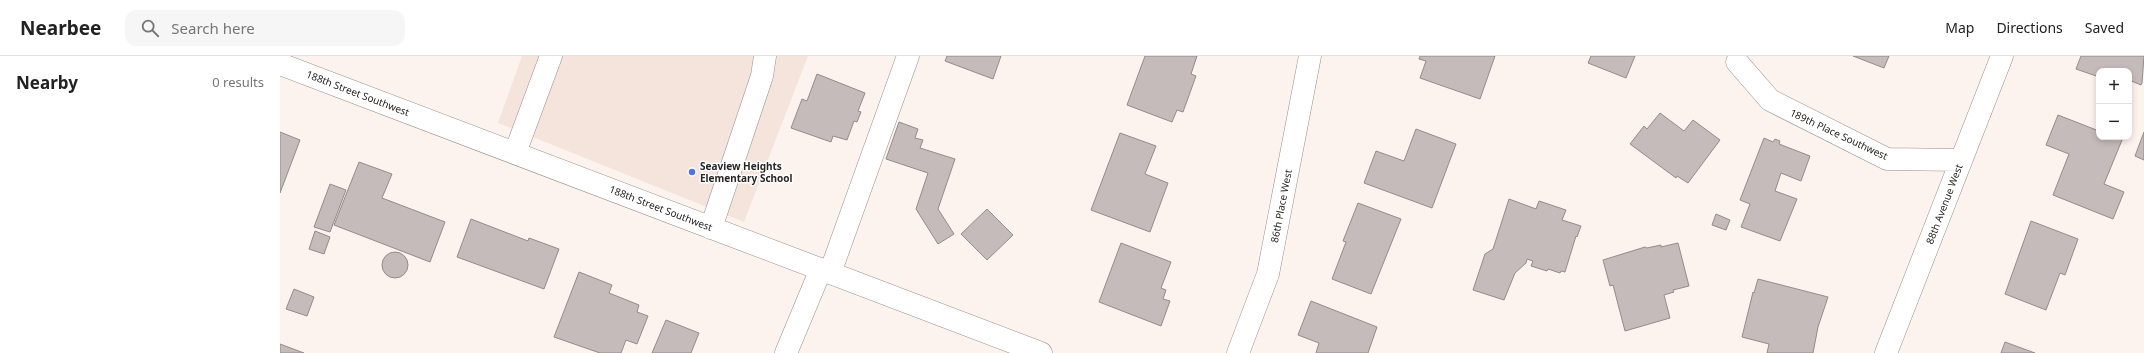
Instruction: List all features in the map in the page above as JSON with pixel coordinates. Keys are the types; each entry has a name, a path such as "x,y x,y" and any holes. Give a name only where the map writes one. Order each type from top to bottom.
{"street":[{"path":"515,153 551,56"},
{"path":"711,228 762,76 765,56"},
{"path":"786,353 825,271 908,56"},
{"name":"86th Place West","path":"1238,353 1268,274 1310,56"},
{"name":"88th Avenue West","path":"1886,353 2002,56"},
{"name":"189th Place Southwest","path":"1737,62 1770,100 1887,159 1961,160"},
{"name":"188th Street Southwest","path":"280,64 1041,353"}],"shaded area":[{"name":"Seaview Heights Elementary School","path":"522,56 808,56 744,222 498,123"}],"building":[{"path":"947,56 1001,56 993,79 945,61"},
{"path":"1145,56 1197,56 1191,74 1196,76 1183,112 1177,110 1172,122 1127,105"},
{"path":"1420,56 1495,56 1480,99 1420,78 1426,61 1419,59"},
{"path":"1591,56 1635,56 1626,78 1588,63"},
{"path":"1853,56 1889,56 1884,68"},
{"path":"2081,56 2144,56 2141,85 2132,81 2132,68 2096,68 2096,76 2076,69"},
{"path":"817,74 865,93 858,111 861,112 857,122 854,121 847,140 833,136 831,142 791,128 802,99 807,101"},
{"path":"1660,113 1684,131 1693,120 1720,140 1688,183 1677,176 1676,178 1630,144 1644,126 1647,129"},
{"path":"2058,115 2096,130 2096,140 2122,140 2104,184 2124,192 2113,219 2053,195 2069,154 2046,145"},
{"path":"899,122 918,129 915,138 923,140 920,148 955,159 938,209 954,234 938,244 916,209 928,173 886,159"},
{"path":"1416,129 1456,144 1432,208 1364,183 1376,151 1404,161"},
{"path":"280,132 300,140 280,193"},
{"path":"2144,132 2144,160 2135,156"},
{"path":"1120,133 1156,146 1145,174 1168,183 1150,232 1091,210"},
{"path":"1764,138 1773,142 1775,139 1780,141 1779,144 1810,156 1801,181 1781,173 1775,191 1797,199 1780,241 1741,227 1750,204 1740,200"},
{"path":"359,162 392,174 382,198 445,222 430,262 334,225"},
{"path":"330,184 346,190 330,232 314,227"},
{"path":"1509,199 1536,209 1539,201 1566,210 1562,220 1581,226 1577,237 1576,236 1565,272 1561,271 1560,273 1548,269 1547,271 1531,266 1533,261 1527,259 1526,263 1515,273 1504,300 1473,290 1485,254 1493,249"},
{"path":"1358,203 1401,219 1371,294 1332,279 1346,242 1343,241"},
{"path":"987,209 1013,235 987,260 961,234"},
{"path":"1716,214 1730,220 1726,230 1712,225"},
{"path":"471,219 528,241 529,238 559,249 544,289 457,257"},
{"path":"2031,221 2078,239 2065,275 2060,273 2046,310 2005,294"},
{"path":"315,231 330,237 324,254 309,249"},
{"path":"1121,243 1171,262 1161,288 1166,290 1163,299 1170,301 1161,326 1099,302"},
{"path":"1678,243 1689,286 1673,290 1674,292 1664,295 1670,318 1625,331 1613,285 1610,286 1603,260 1645,247 1647,248 1661,245 1661,247"},
{"path":"395,252 404,256 408,265 404,274 395,278 386,274 382,265 386,256"},
{"path":"579,272 612,285 609,293 639,305 637,312 648,316 637,344 626,340 621,353 600,353 554,337"},
{"path":"1758,279 1828,297 1818,327 1813,353 1767,353 1769,344 1742,337 1753,292 1754,293"},
{"path":"294,289 314,297 307,316 286,309"},
{"path":"1311,301 1377,327 1368,353 1316,353 1319,343 1298,335"},
{"path":"666,320 699,333 691,353 652,353"},
{"path":"2005,342 2035,353 2001,353"},
{"path":"280,344 304,353 280,353"}],"place":[{"name":"Seaview Heights Elementary School","path":"692,172"}]}
